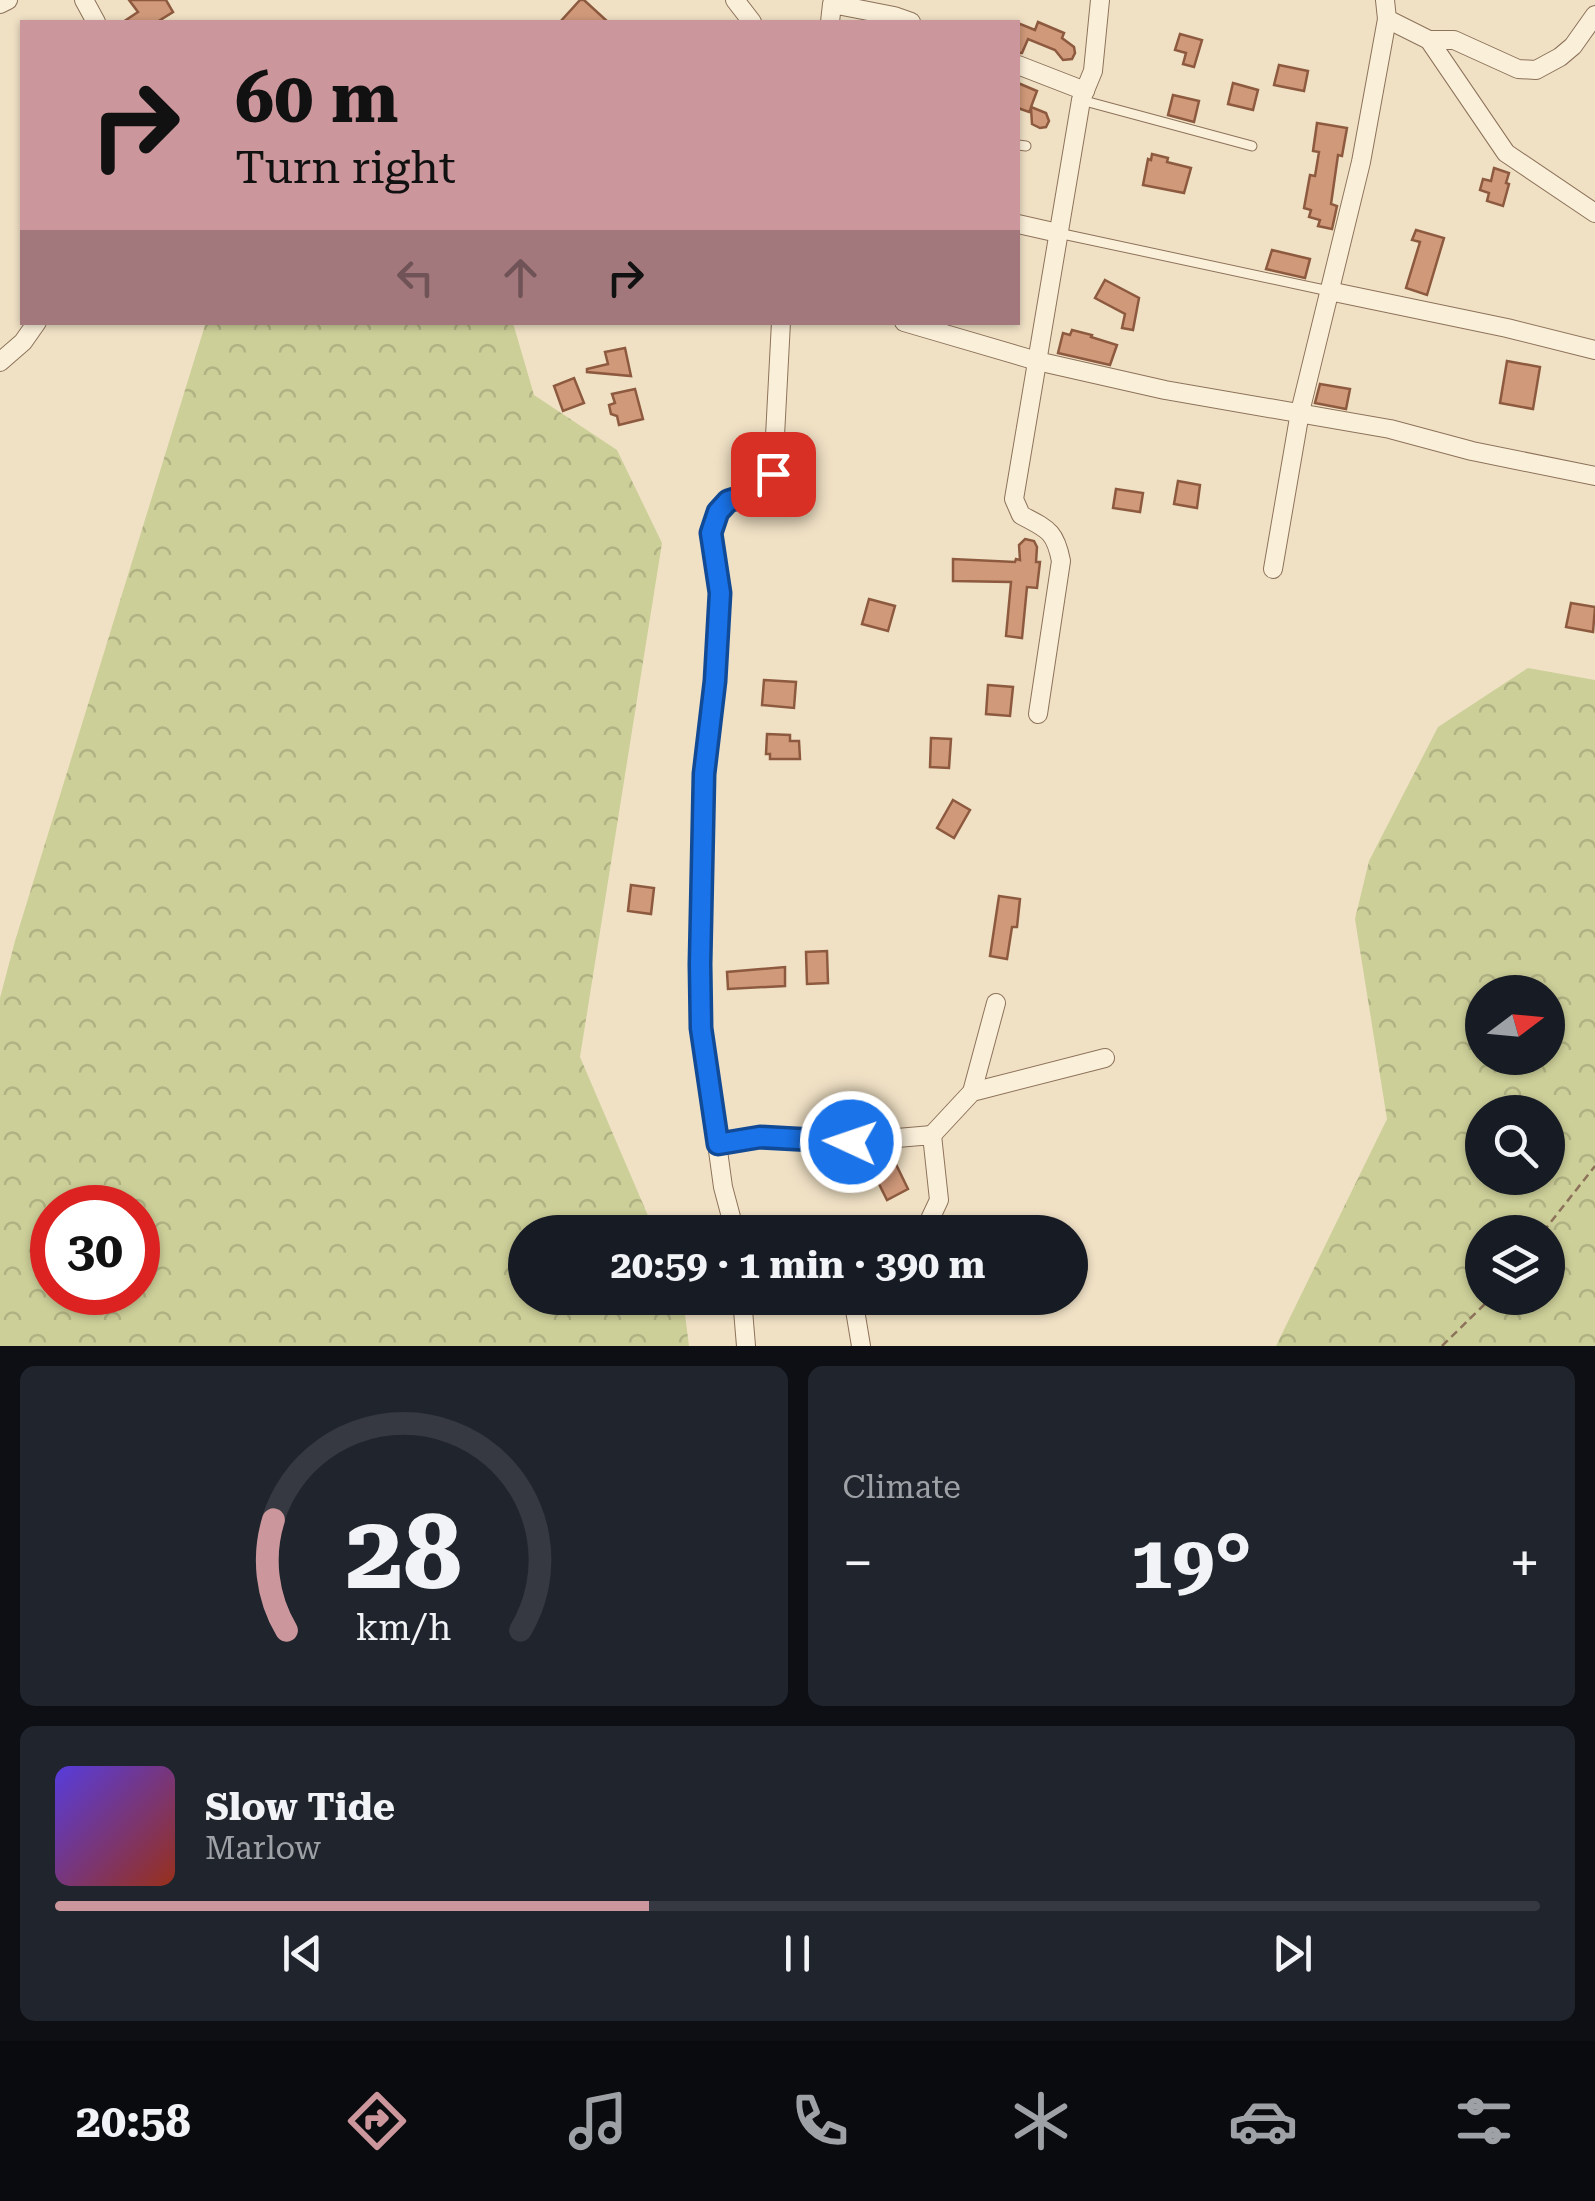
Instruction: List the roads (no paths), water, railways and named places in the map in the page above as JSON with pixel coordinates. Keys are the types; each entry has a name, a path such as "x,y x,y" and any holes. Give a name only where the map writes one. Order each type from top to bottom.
{"street":[{"path":"0,4 8,0"},
{"path":"735,0 751,20"},
{"path":"1038,714 1061,561 1057,542 1049,530 1021,515 1014,498 1083,95 1093,71 1100,0"},
{"path":"830,20 832,4 905,20"},
{"path":"1273,569 1300,412 1360,162 1386,9 1428,40 1506,153 1595,213"},
{"path":"1428,40 1454,40 1518,69 1536,70 1573,46 1595,14"},
{"path":"1020,66 1083,95"},
{"path":"1020,224 1058,233"},
{"path":"1329,291 1595,350"},
{"path":"0,362 24,342 35,325"},
{"path":"730,1215 723,1187 701,1028 704,774 720,593 711,533 718,512 728,501 763,490 773,474 781,325"},
{"path":"914,325 1037,361 1165,390 1390,429 1472,452 1595,476"},
{"path":"718,1144 760,1137 851,1142 932,1135 972,1092 996,1003"},
{"path":"972,1092 1105,1058"},
{"path":"932,1135 940,1200 932,1215"},
{"path":"743,1315 746,1346"},
{"path":"856,1315 861,1346"}],"lane":[{"path":"1083,95 1252,146"},
{"path":"1058,233 1329,291"}]}
